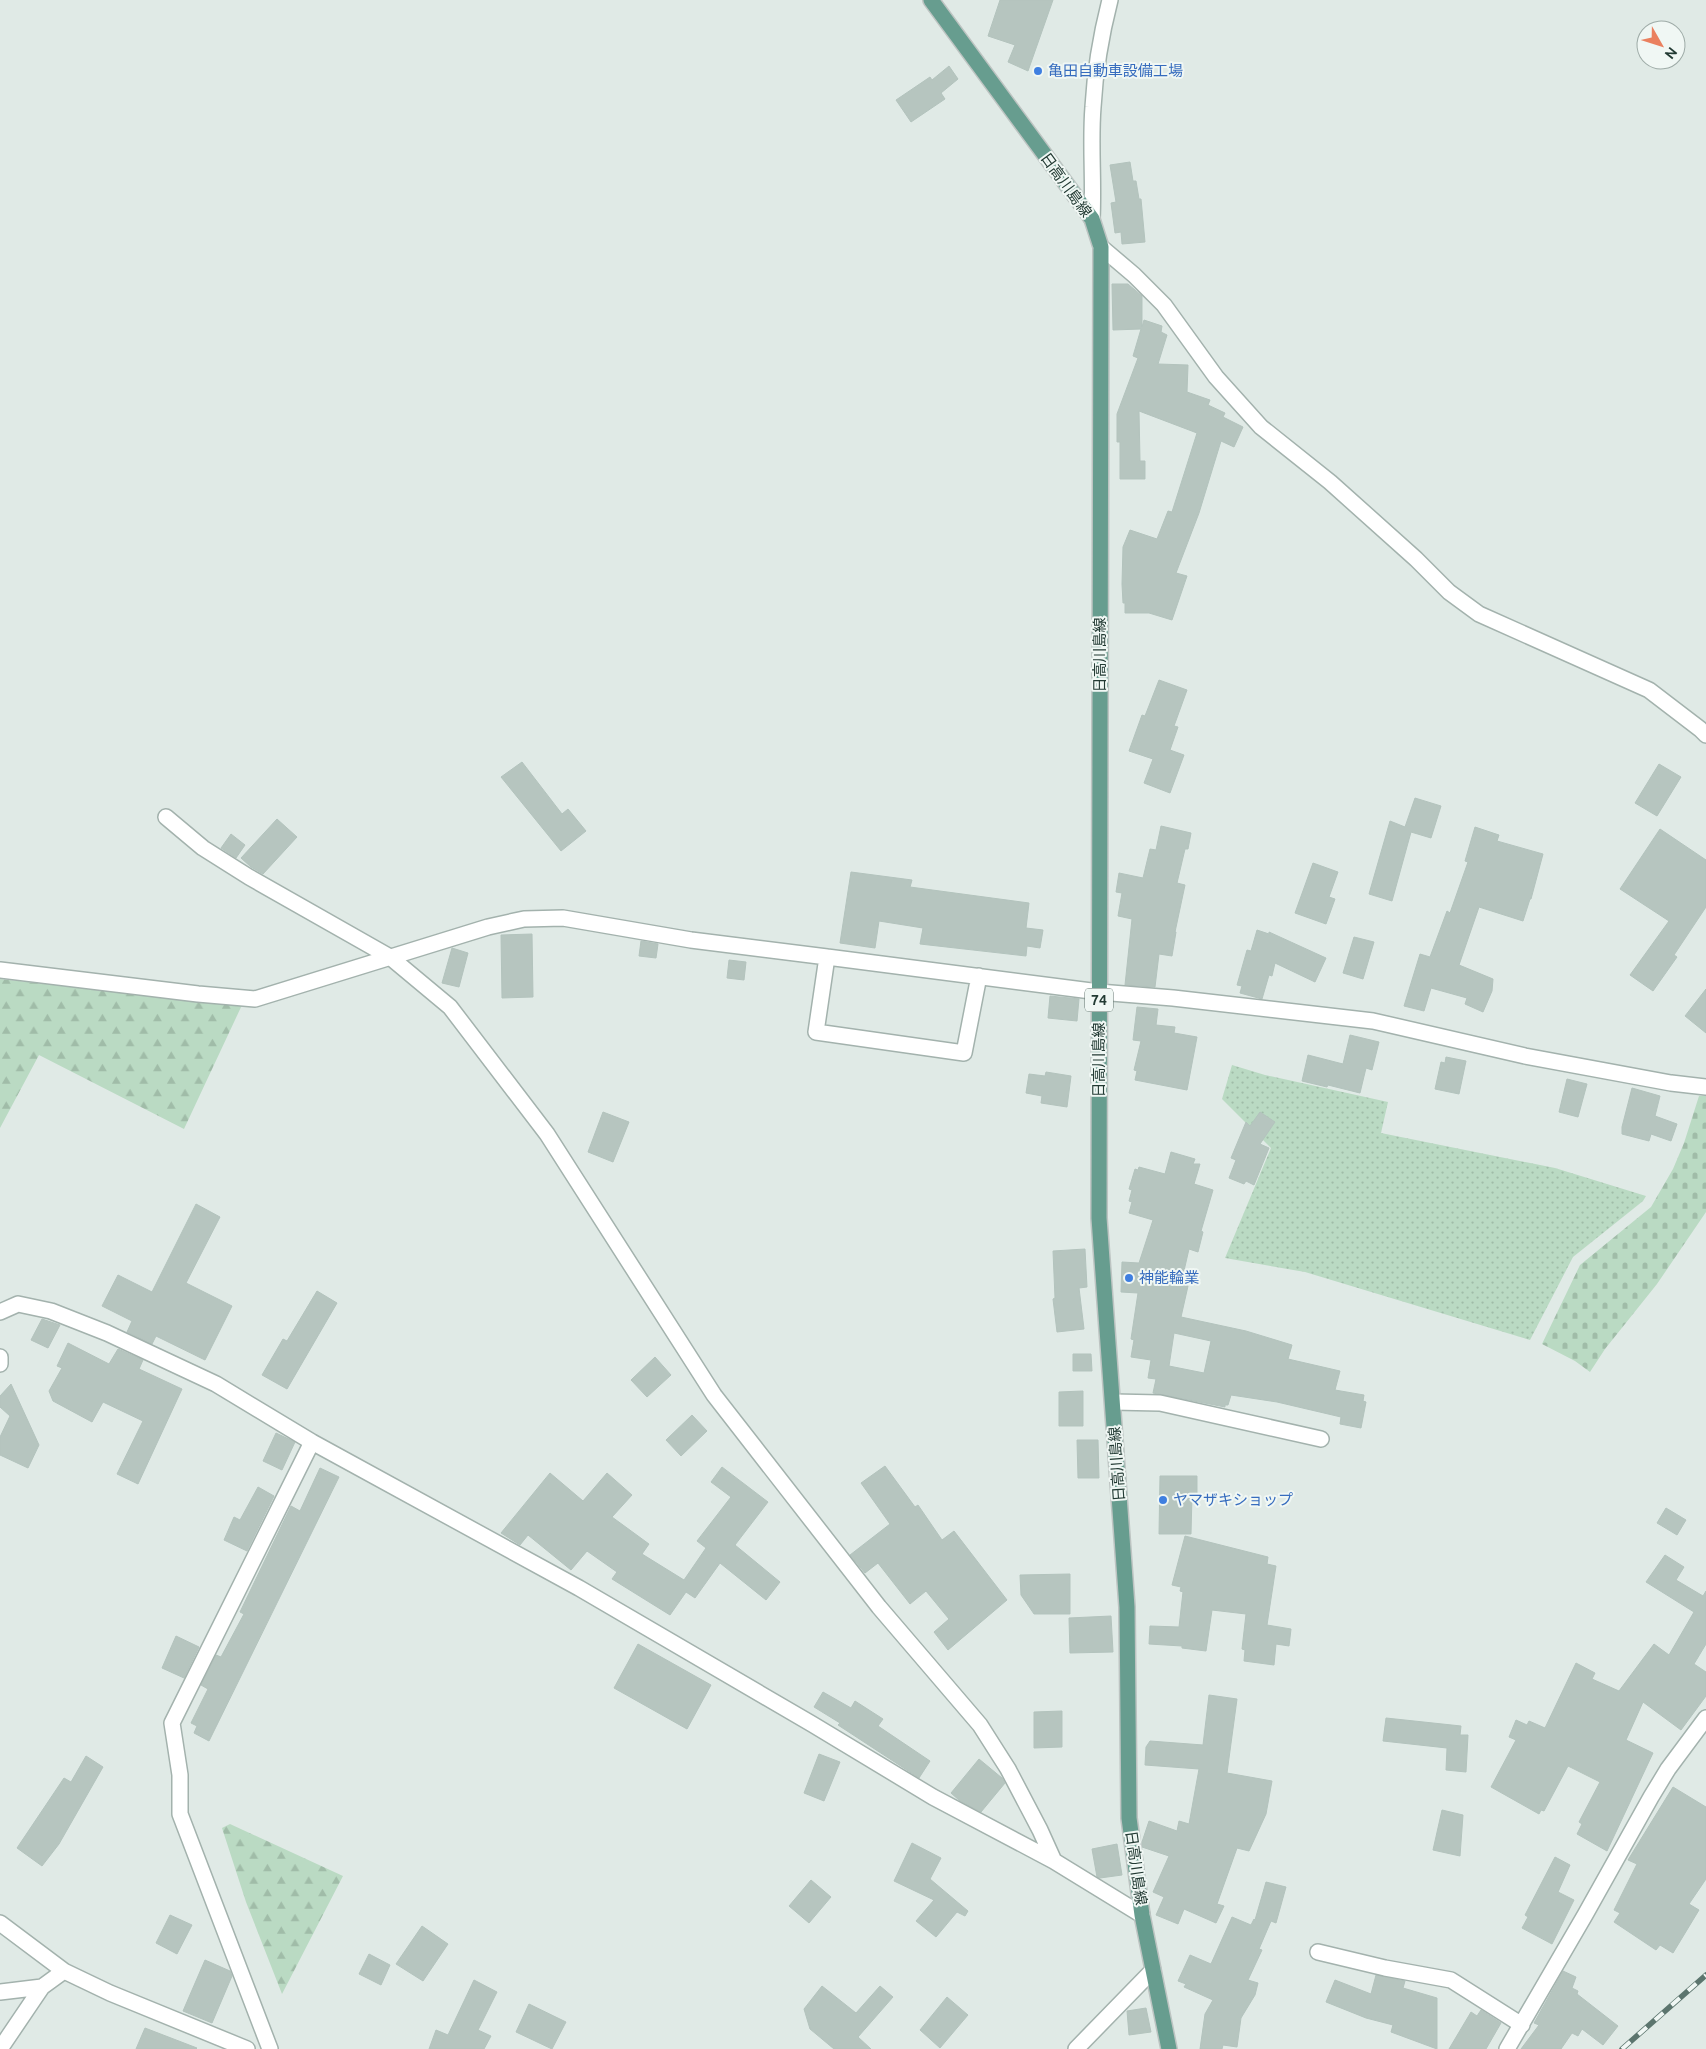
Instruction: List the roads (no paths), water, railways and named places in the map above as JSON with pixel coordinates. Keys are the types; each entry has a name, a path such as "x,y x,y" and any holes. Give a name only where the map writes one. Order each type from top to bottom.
{"main road":[{"name":"日高川島線","path":"931,0 1092,218 1101,247 1100,1218 1127,1607 1129,1818 1142,1916 1169,2049"}],"street":[{"path":"1092,218 1094,181 1092,108 1098,56 1110,0"},
{"path":"1101,247 1134,275 1164,305 1216,377 1261,427 1330,482 1416,559 1449,592 1479,614 1648,690 1700,729 1706,736"},
{"path":"166,817 211,853 390,957 450,1007 547,1134 714,1395 879,1607 980,1726 1008,1769 1054,1861"},
{"path":"0,970 255,999 488,927 524,919 563,918 691,940 1099,992 1173,998 1373,1021 1525,1056 1671,1083 1706,1087"},
{"path":"827,957 816,1032 964,1053 980,976"},
{"path":"0,1312 18,1304 51,1311 107,1333 216,1384 312,1442 579,1588 933,1797 1054,1861 1142,1916"},
{"path":"0,1357 0,1364"},
{"path":"1113,1402 1160,1403 1321,1439"},
{"path":"270,2049 180,1814 180,1775 172,1723 312,1442"},
{"path":"1507,2049 1651,1797 1668,1769 1706,1718"},
{"path":"0,1923 64,1971 208,2042 247,2049"},
{"path":"1318,1952 1385,1968 1451,1980 1522,2025"},
{"path":"1076,2049 1153,1970"},
{"path":"0,2049 42,1987 64,1971"},
{"path":"0,1992 42,1987"}],"railway":[{"path":"1622,2049 1706,1975"}],"place":[{"name":"亀田自動車設備工場","path":"1038,71"},
{"name":"神能輪業","path":"1129,1278"},
{"name":"ヤマザキショップ","path":"1163,1500"}]}
